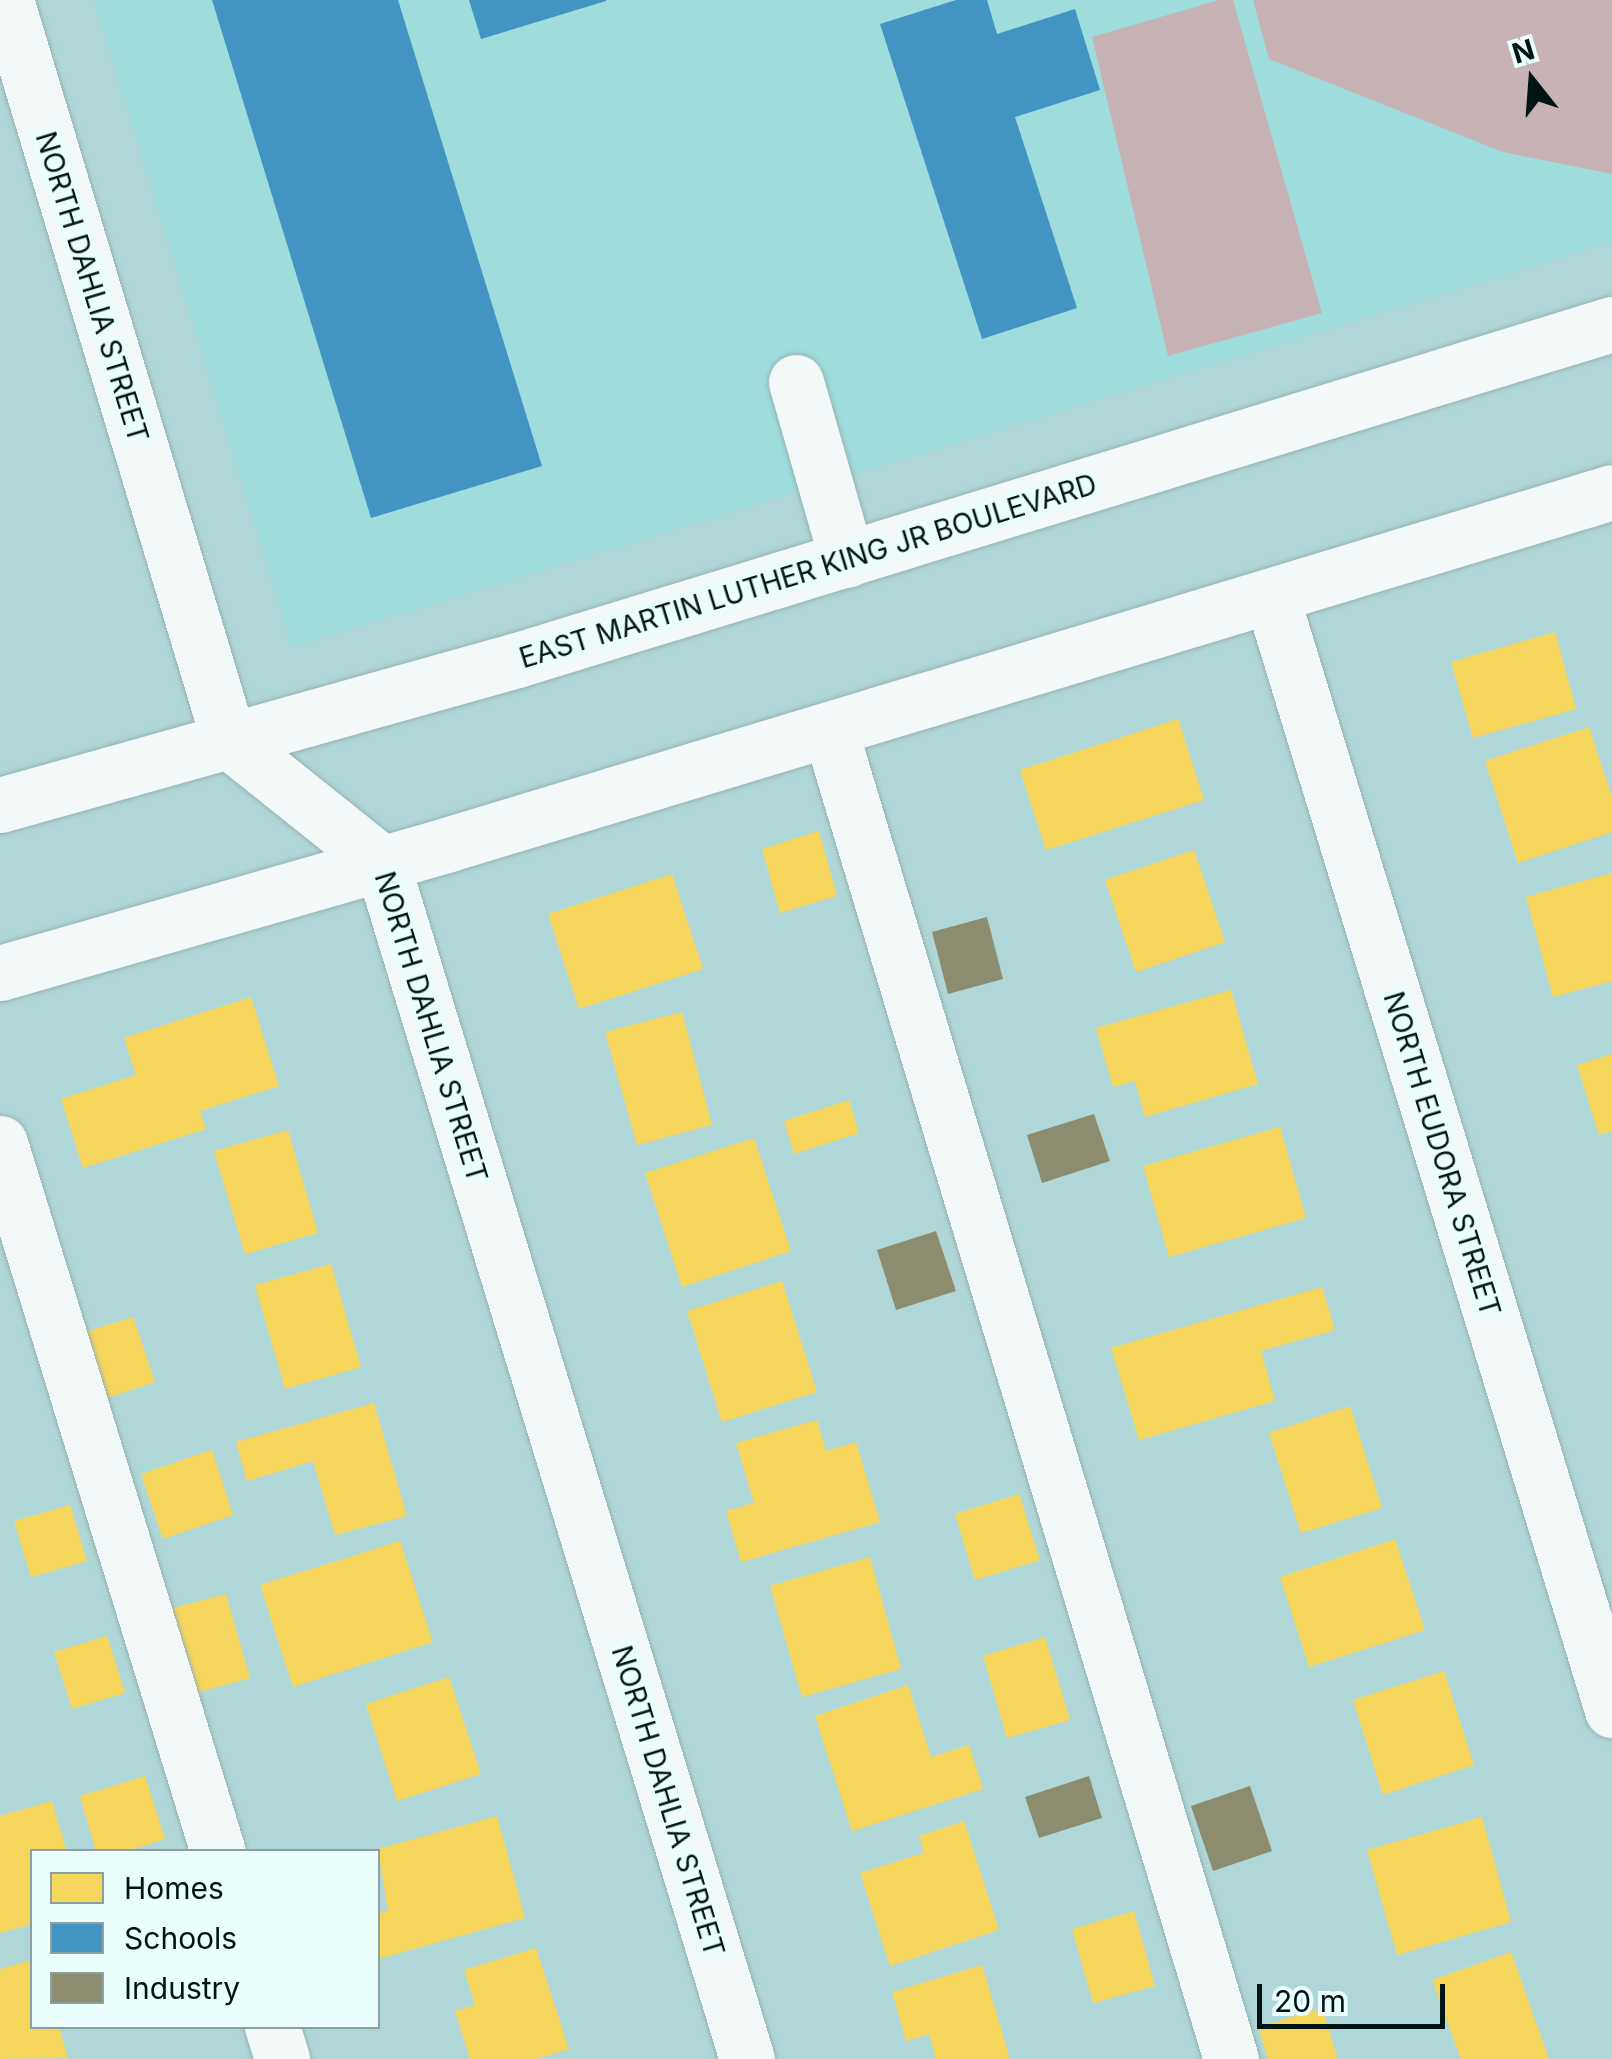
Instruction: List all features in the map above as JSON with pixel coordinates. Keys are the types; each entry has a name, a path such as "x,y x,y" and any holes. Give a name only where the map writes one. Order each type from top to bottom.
{"main road":[{"name":"NORTH DAHLIA STREET","path":"6,0 229,741 382,863 747,2059"},
{"name":"EAST MARTIN LUTHER KING JR BOULEVARD","path":"0,805 847,560 1612,324"},
{"path":"796,382 847,560"},
{"path":"0,972 830,730 1612,492"},
{"name":"NORTH EUDORA STREET","path":"1272,598 1612,1710"},
{"path":"830,730 1231,2059"},
{"path":"0,1143 217,1849"},
{"path":"273,2029 282,2059"}],"shaded area":[{"path":"94,0 1612,0 1612,242 292,647"},
{"path":"1219,0 1233,0 1322,313 1168,356 1092,37"},
{"path":"1253,0 1612,0 1612,174 1503,152 1269,59"}],"building: Homes":[{"path":"1555,632 1576,709 1473,738 1451,662"},
{"path":"1178,719 1204,800 1046,850 1020,770"},
{"path":"1589,727 1612,797 1612,832 1518,863 1485,761"},
{"path":"819,831 837,896 780,913 762,849"},
{"path":"1194,850 1225,942 1136,972 1105,880"},
{"path":"1612,873 1612,981 1553,997 1526,897"},
{"path":"672,874 703,969 579,1009 548,914"},
{"path":"1231,990 1258,1084 1145,1117 1135,1081 1113,1087 1096,1028"},
{"path":"251,997 279,1086 200,1111 206,1129 83,1168 61,1099 136,1075 124,1038"},
{"path":"682,1012 712,1125 637,1145 605,1032"},
{"path":"1612,1054 1612,1131 1599,1135 1577,1065"},
{"path":"849,1100 859,1133 794,1154 784,1121"},
{"path":"1280,1127 1306,1218 1169,1257 1143,1166"},
{"path":"288,1130 318,1233 245,1254 214,1151"},
{"path":"754,1138 791,1251 682,1287 645,1173"},
{"path":"331,1264 361,1367 285,1389 255,1285"},
{"path":"782,1281 817,1392 722,1422 687,1311"},
{"path":"1322,1287 1335,1330 1261,1351 1275,1401 1139,1440 1111,1348"},
{"path":"133,1317 155,1382 104,1399 82,1333"},
{"path":"374,1403 407,1516 335,1535 313,1461 247,1481 236,1442"},
{"path":"1350,1406 1382,1508 1301,1533 1269,1433"},
{"path":"817,1420 826,1451 856,1442 880,1522 741,1562 726,1511 754,1503 736,1443"},
{"path":"212,1450 233,1515 163,1539 141,1474"},
{"path":"1019,1494 1040,1560 975,1580 955,1514"},
{"path":"70,1505 87,1561 31,1577 14,1521"},
{"path":"1395,1539 1425,1630 1309,1667 1280,1577"},
{"path":"400,1541 433,1642 293,1687 260,1585"},
{"path":"870,1557 901,1669 802,1697 770,1586"},
{"path":"226,1594 250,1678 193,1694 169,1609"},
{"path":"107,1636 125,1693 72,1709 54,1652"},
{"path":"1045,1637 1070,1720 1007,1738 983,1656"},
{"path":"1444,1671 1474,1765 1383,1795 1353,1700"},
{"path":"449,1677 481,1774 397,1801 366,1704"},
{"path":"908,1685 931,1757 969,1745 983,1789 852,1831 815,1716"},
{"path":"145,1776 165,1839 134,1849 95,1849 80,1796"},
{"path":"52,1801 66,1849 30,1849 30,1925 0,1933 0,1816"},
{"path":"497,1816 525,1918 380,1958 380,1913 388,1911 378,1849"},
{"path":"1482,1817 1511,1922 1397,1955 1367,1850"},
{"path":"964,1821 999,1930 890,1966 860,1873 924,1853 919,1836"},
{"path":"1134,1911 1155,1986 1093,2003 1072,1929"},
{"path":"536,1948 569,2049 536,2059 470,2059 455,2011 475,2005 464,1970"},
{"path":"1511,1952 1549,2059 1461,2059 1432,1980"},
{"path":"30,1961 30,2029 60,2029 68,2058 0,2059 0,1969"},
{"path":"982,1965 1010,2059 936,2059 929,2034 906,2041 892,1992"},
{"path":"1322,2008 1338,2059 1268,2059 1258,2027"}],"building: Schools":[{"path":"212,0 398,0 542,466 371,518"},
{"path":"469,0 606,0 606,1 481,39"},
{"path":"956,0 987,0 997,34 1075,9 1100,90 1015,117 1077,308 982,339 880,24"}],"building: Industry":[{"path":"987,917 1003,979 948,994 932,932"},
{"path":"1094,1114 1110,1161 1042,1183 1027,1135"},
{"path":"936,1231 956,1291 896,1310 877,1250"},
{"path":"1089,1776 1102,1818 1039,1838 1025,1797"},
{"path":"1250,1786 1272,1851 1213,1871 1191,1806"}]}
